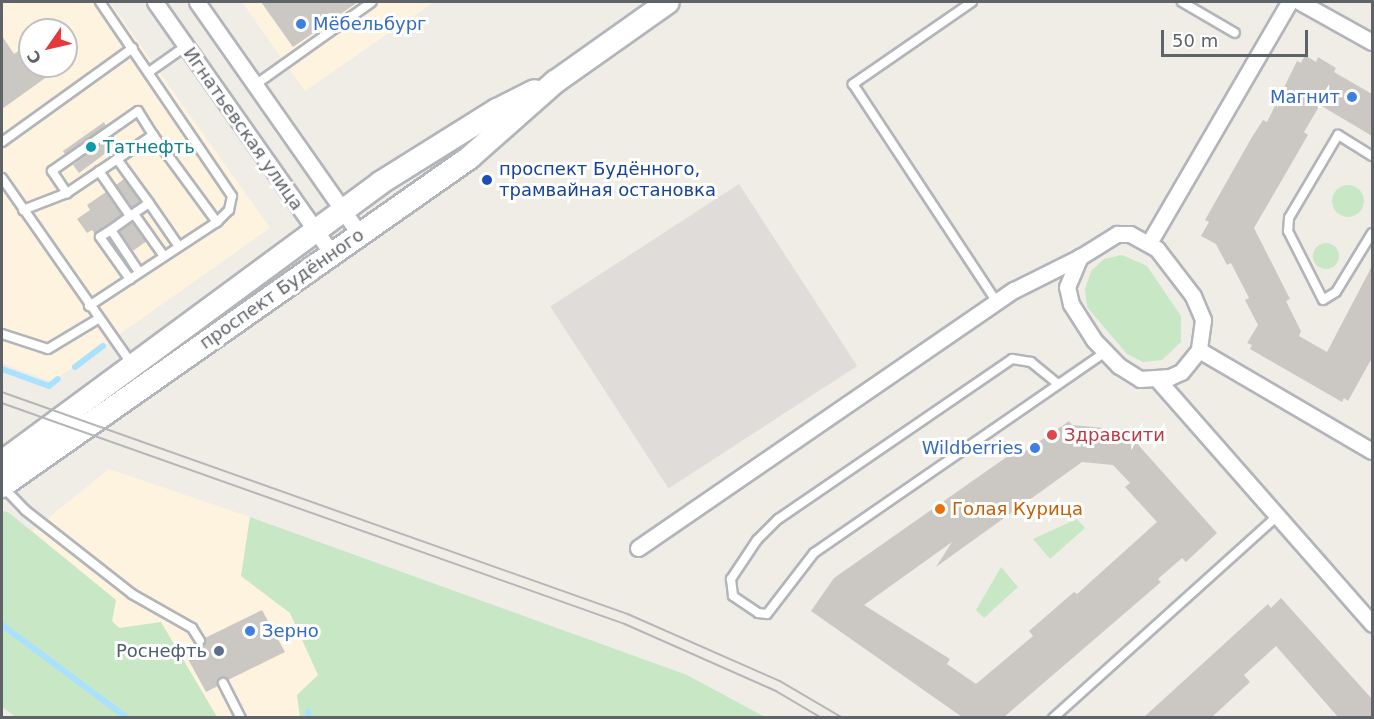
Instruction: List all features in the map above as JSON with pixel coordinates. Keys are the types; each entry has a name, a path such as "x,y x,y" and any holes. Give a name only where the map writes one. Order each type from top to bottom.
{"main road":[{"name":"проспект Будённого","path":"2,486 469,158 555,81 668,2"},
{"name":"проспект Будённого","path":"2,462 343,210 497,110 555,81"}],"street":[{"name":"Игнатьевская улица","path":"155,2 333,255"},
{"name":"Игнатьевская улица","path":"197,2 360,235"},
{"path":"1149,243 1289,2"},
{"path":"1300,2 1372,42"},
{"path":"638,548 1035,277 1080,257 1117,234 1130,234 1149,243 1167,260 1193,297 1203,320 1198,350 1181,372 1157,379 1140,379 1105,352 1071,304 1067,287 1080,257"},
{"path":"1198,350 1371,446"},
{"path":"1157,379 1372,624"}],"lane":[{"path":"89,306 178,244 217,222 229,210 232,196 100,2"},
{"path":"255,86 372,2"},
{"path":"972,2 853,84 997,302"},
{"path":"1182,2 1235,33"},
{"path":"149,72 186,46"},
{"path":"2,142 133,48"},
{"path":"67,193 52,171 138,111 217,222"},
{"path":"23,210 67,193 153,135"},
{"path":"1372,156 1338,135 1289,218 1288,231 1323,300 1336,292 1372,233"},
{"path":"117,159 178,244"},
{"path":"99,171 163,255"},
{"path":"2,178 98,319 133,366"},
{"path":"130,279 100,237 149,203"},
{"path":"111,230 139,272"},
{"path":"2,334 48,349 98,319"},
{"path":"1058,384 1031,362 1012,358 778,519 731,579 733,596 758,613 767,614 814,553 1105,352"},
{"path":"2,486 25,510 132,594 192,628 200,641"},
{"path":"1053,717 1277,516"},
{"path":"223,683 241,717"}],"shaded area":[{"path":"2,2 110,2 270,228 52,382 2,363"},
{"path":"242,2 434,2 305,91"},
{"path":"739,184 857,366 668,489 550,307"},
{"path":"109,469 250,517 241,576 290,613 319,676 297,695 300,717 217,717 161,623 120,628 112,622 115,599 32,531"}],"green space":[{"path":"1348,185 1359,190 1364,201 1359,212 1348,217 1337,212 1332,201 1337,190"},
{"path":"1326,243 1335,247 1339,256 1335,265 1326,269 1317,265 1313,256 1317,247"},
{"path":"1122,255 1147,266 1181,316 1181,342 1162,360 1143,362 1127,354 1087,307 1085,289 1091,271 1104,259"},
{"path":"2,511 8,512 116,600 112,621 119,628 161,622 217,717 17,718 2,707"},
{"path":"250,517 687,675 765,717 300,717 297,695 318,675 290,613 241,576"},
{"path":"1077,519 1085,528 1050,559 1033,539"},
{"path":"1001,567 1018,587 984,618 976,610"}],"building":[{"name":"Мёбельбург","path":"261,2 358,2 293,47"},
{"path":"2,36 14,54 18,51 18,78 45,78 2,109"},
{"path":"1305,55 1316,62 1318,57 1336,68 1334,72 1372,94 1372,136 1320,105 1304,132 1308,135 1254,228 1290,299 1286,301 1301,331 1299,336 1327,352 1372,266 1372,358 1348,401 1344,398 1342,402 1250,349 1252,345 1247,343 1258,325 1245,300 1249,298 1231,263 1227,265 1216,244 1201,236 1209,222 1205,220 1252,137 1263,120 1267,122 1297,61 1301,63"},
{"path":"104,122 106,126 65,154 63,151"},
{"path":"113,135 119,143 79,173 73,165"},
{"path":"124,179 141,202 133,208 116,185"},
{"path":"106,192 122,215 95,234 92,230 87,233 77,219 90,210 87,205"},
{"path":"132,222 146,241 133,251 119,231"},
{"path":"1069,421 1072,425 1125,430 1217,533 1186,562 1182,558 1158,579 1161,582 1004,717 962,717 811,611 834,578 1021,447 1024,452","holes":["1082,462 1113,465 1130,483 1125,487 1157,522 1077,594 1074,592 1029,631 1033,636 976,684 947,664 950,659 864,605 952,542 936,567"]},
{"path":"1281,598 1372,699 1372,717 1338,717 1276,646 1244,675 1250,682 1212,717 1144,717 1268,604 1271,608"},
{"name":"Роснефть","path":"262,610 285,652 228,680 221,677 218,686 206,692 183,650 195,644 203,646 205,638"}],"waterway":[{"path":"75,367 103,346"},
{"path":"2,369 49,386 58,379"},
{"path":"2,625 127,718"},
{"path":"308,712 309,718"}],"tram line":[{"path":"2,392 628,614 780,681 843,718"},
{"path":"2,403 625,624 776,691 822,718"}],"place":[{"name":"Мёбельбург","path":"301,24"},
{"name":"Магнит","path":"1352,97"},
{"name":"Татнефть","path":"91,147"},
{"name":"проспект Будённого, трамвайная остановка","path":"487,180"},
{"name":"Здравсити","path":"1052,435"},
{"name":"Wildberries","path":"1035,448"},
{"name":"Голая Курица","path":"940,509"},
{"name":"Зерно","path":"250,631"},
{"name":"Роснефть","path":"219,651"}]}
